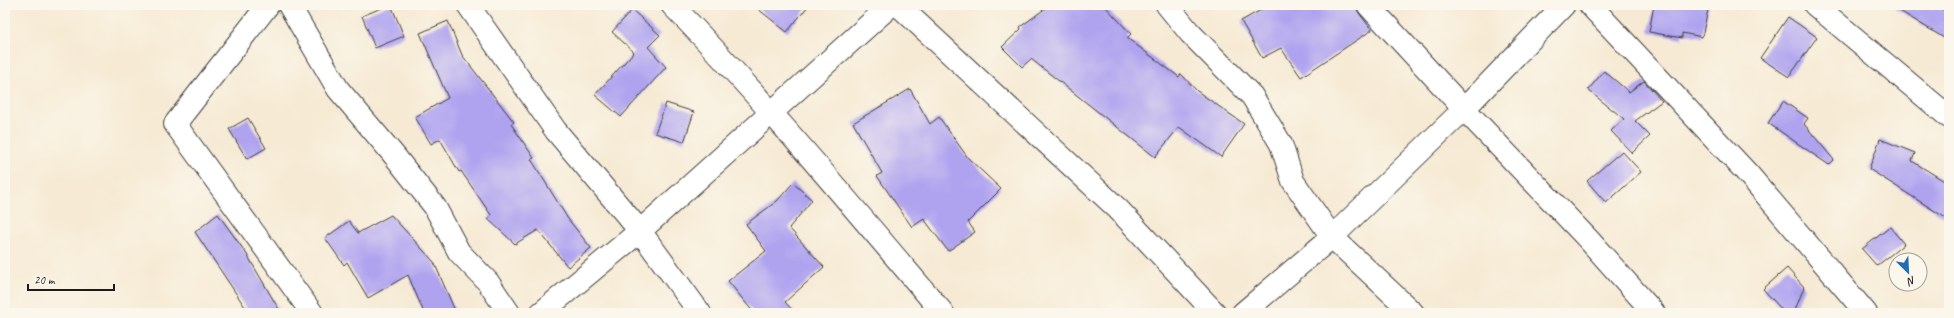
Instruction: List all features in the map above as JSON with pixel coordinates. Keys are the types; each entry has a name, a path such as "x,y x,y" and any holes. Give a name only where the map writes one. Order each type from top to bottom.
{"street":[{"path":"268,5 175,124 312,313"},
{"path":"289,5 338,89 393,154 435,207 460,252 488,282 509,313"},
{"path":"468,5 556,131 640,230 700,313"},
{"path":"672,5 718,52 772,112 943,313"},
{"path":"541,313 640,230 891,5"},
{"path":"898,5 1118,209 1215,313"},
{"path":"1167,5 1190,33 1252,96 1281,144 1293,181 1332,237 1413,313"},
{"path":"1368,5 1464,109 1588,238 1654,313"},
{"path":"1242,313 1332,237 1464,109 1564,5"},
{"path":"1590,5 1749,175 1866,313"},
{"path":"1815,5 1949,117"}],"building":[{"path":"391,5 404,36 375,48 362,16"},
{"path":"753,5 809,5 787,32"},
{"path":"1050,5 1104,5 1131,34 1127,38 1179,77 1181,74 1197,91 1244,124 1221,157 1179,127 1155,157 1031,59 1022,67 1002,47 1021,29 1020,27"},
{"path":"1270,5 1355,5 1372,30 1301,77 1281,48 1262,58 1241,21"},
{"path":"1654,5 1709,5 1702,37 1682,33 1682,38 1649,32"},
{"path":"1890,5 1929,5 1949,12 1949,41"},
{"path":"632,10 660,35 648,47 666,67 621,117 595,95 634,52 612,32"},
{"path":"1788,17 1817,37 1789,77 1760,58"},
{"path":"448,21 462,55 514,122 511,124 534,158 531,159 568,219 591,248 568,267 538,230 515,244 488,219 491,215 461,171 459,172 440,139 431,144 415,117 448,98 420,33"},
{"path":"1604,71 1629,92 1644,81 1662,101 1635,121 1650,136 1632,153 1611,131 1624,119 1588,90"},
{"path":"910,89 930,124 939,117 968,158 1001,189 968,222 975,232 948,251 924,219 912,227 877,176 882,173 853,123"},
{"path":"1783,101 1808,118 1804,124 1834,160 1829,165 1768,123"},
{"path":"666,103 694,112 684,142 655,133"},
{"path":"248,118 266,148 247,159 229,129"},
{"path":"1880,139 1915,153 1912,161 1949,184 1949,220 1869,169"},
{"path":"1622,151 1641,172 1606,203 1587,181"},
{"path":"793,183 812,200 789,228 824,267 785,302 795,313 754,313 728,281 766,251 746,224 777,201"},
{"path":"218,214 246,253 281,313 249,313 195,232"},
{"path":"391,215 434,262 456,313 424,313 408,275 368,298 347,262 344,265 325,238 349,221 358,233"},
{"path":"1890,227 1904,244 1894,252 1888,252 1888,257 1877,266 1862,249"},
{"path":"1787,268 1804,287 1794,313 1785,313 1763,289"}]}
